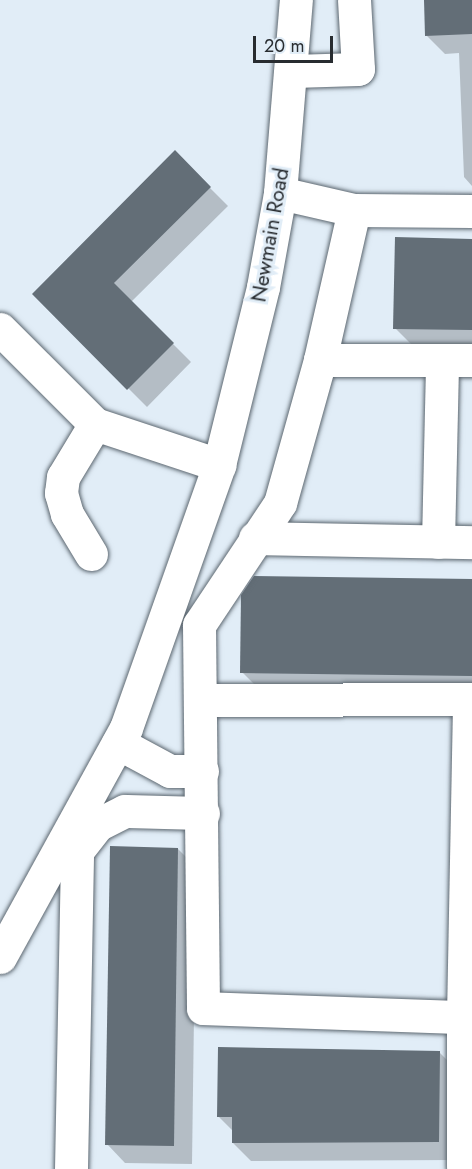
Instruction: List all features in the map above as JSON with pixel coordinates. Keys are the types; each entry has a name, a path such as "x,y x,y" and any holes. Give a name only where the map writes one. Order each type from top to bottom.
{"lane":[{"name":"Newmain Road","path":"0,957 118,743 219,465 263,287 280,193 293,71 296,0"},
{"path":"293,71 358,69 354,0"},
{"path":"280,193 354,210 472,211"},
{"path":"354,210 320,360 280,503 200,625 203,1008 463,1017"},
{"path":"0,329 95,424 219,465"},
{"path":"320,360 457,360 438,542"},
{"path":"92,554 67,514 61,493 63,477 95,424"},
{"path":"255,538 472,542"},
{"path":"201,700 470,699 463,1017 466,1166"},
{"path":"118,743 170,771 202,771"},
{"path":"71,1169 77,851 97,825 126,811 203,813"}],"building":[{"path":"424,0 472,0 472,34 425,36"},
{"path":"175,150 211,187 114,283 174,343 127,390 32,294"},
{"path":"395,237 472,239 472,330 393,329"},
{"path":"254,576 472,579 472,676 240,673 241,595"},
{"path":"110,846 178,848 174,1146 105,1145"},
{"path":"218,1047 440,1051 439,1142 232,1143 232,1117 217,1117"}]}
